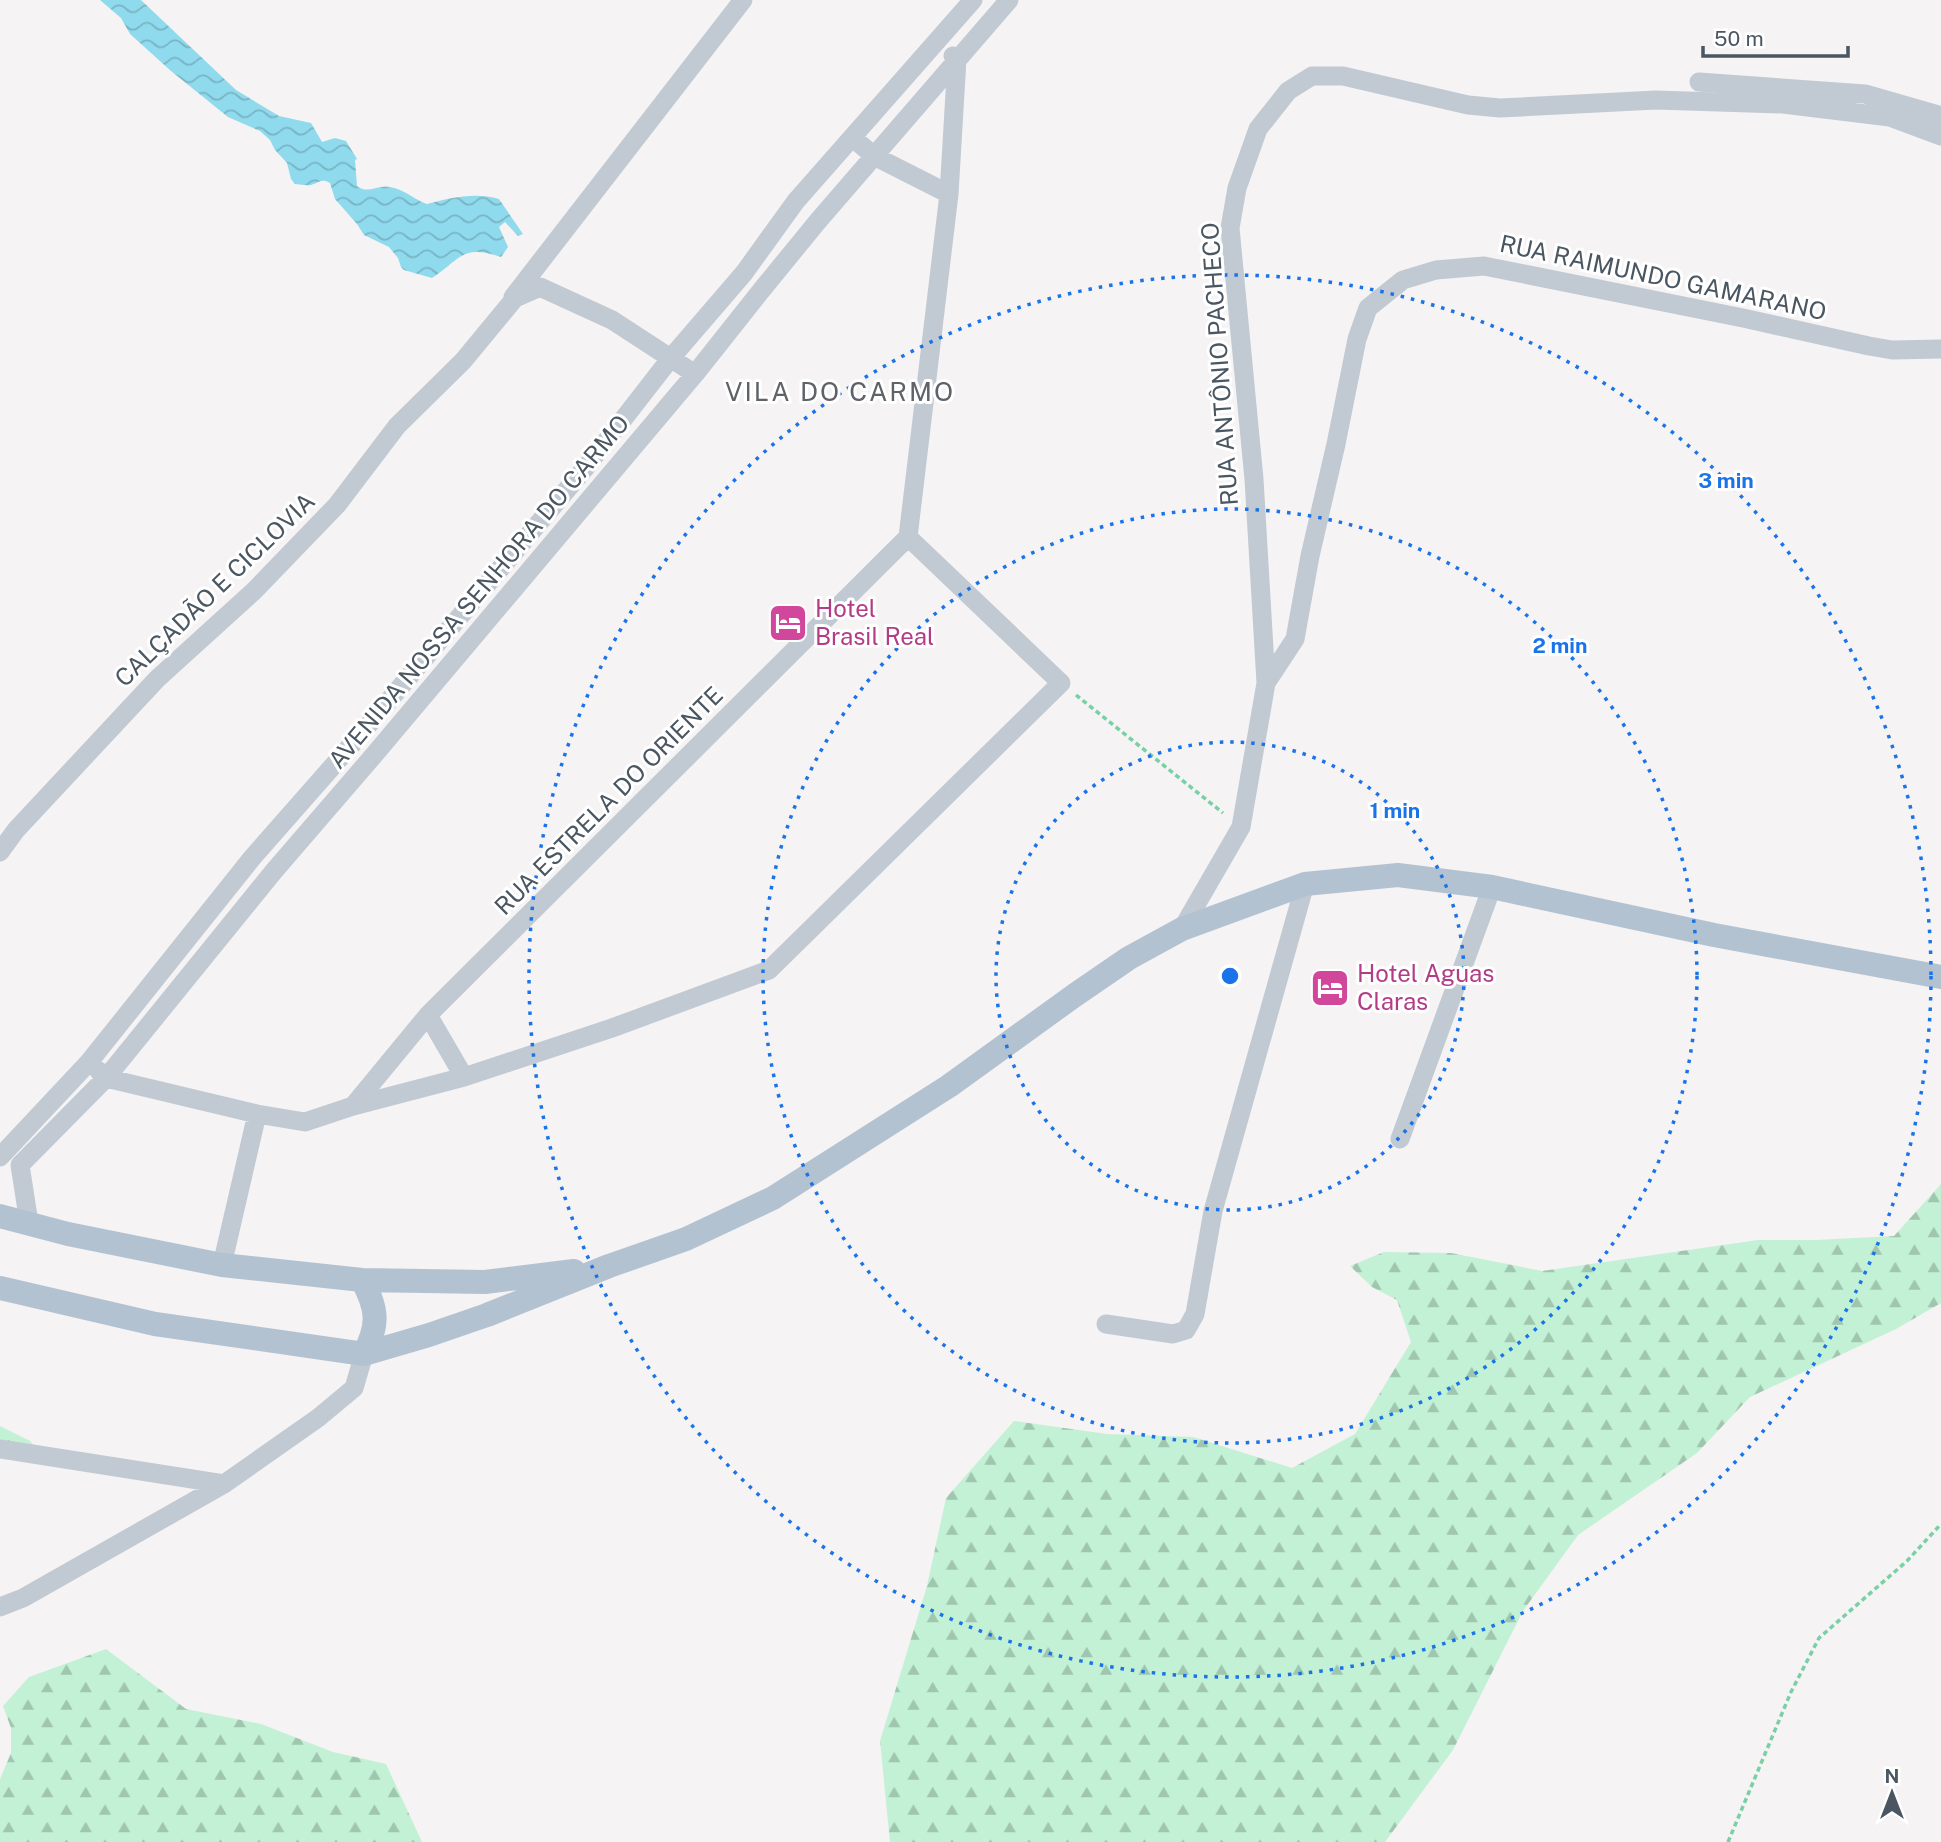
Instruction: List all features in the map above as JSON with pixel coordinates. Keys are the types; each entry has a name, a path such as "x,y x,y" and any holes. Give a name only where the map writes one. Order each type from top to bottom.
{"main road":[{"path":"0,1288 155,1324 364,1354 429,1335 686,1239 773,1198 949,1086 1129,958 1182,929 1306,884 1398,875 1492,887 1714,935 1941,977"},
{"path":"0,1216 68,1234 222,1265 362,1280 485,1282 609,1266"},
{"path":"362,1280 372,1297 376,1317 373,1336 364,1354"}],"street":[{"path":"463,361 743,0"},
{"name":"AVENIDA NOSSA SENHORA DO CARMO","path":"0,1157 89,1062 252,858 354,742 586,467 670,359 744,273 796,201 973,0"},
{"name":"AVENIDA NOSSA SENHORA DO CARMO","path":"29,1223 20,1165 106,1077 274,871 695,374 874,156 1009,0"},
{"path":"89,1062 106,1077 257,1114 305,1122 353,1106 464,1077 612,1028 769,970 1060,683 908,537 949,194 957,59 937,40"},
{"name":"RUA ANTÔNIO PACHECO","path":"1266,683 1254,479 1230,228 1237,188 1258,130 1288,91 1312,76 1343,76 1468,104 1500,108 1656,100 1783,104 1890,117 1941,136"},
{"path":"1699,82 1866,94 1938,115 1941,119"},
{"path":"853,138 874,156 949,194"},
{"name":"RUA RAIMUNDO GAMARANO","path":"1182,929 1241,827 1266,683 1295,639 1310,556 1357,339 1368,308 1403,281 1436,270 1484,266 1869,346 1892,350 1941,348"},
{"path":"744,273 764,287"},
{"path":"463,361 515,298 540,287 612,320 695,374"},
{"name":"CALÇADÃO E CICLOVIA","path":"0,852 16,830 158,679 255,590 337,505 397,426 463,361"},
{"path":"586,467 605,479"},
{"name":"RUA ESTRELA DO ORIENTE","path":"353,1106 428,1015 908,537"},
{"path":"354,742 374,755"},
{"path":"252,858 274,871"},
{"path":"1106,1324 1173,1334 1186,1330 1195,1314 1213,1211 1306,884"},
{"path":"1400,1139 1492,887"},
{"path":"428,1015 464,1077"},
{"path":"222,1265 257,1114"},
{"path":"0,1606 23,1598 224,1485 318,1418 354,1388 364,1354"},
{"path":"0,1449 224,1485"}],"path":[{"path":"1060,683 1241,827"},
{"path":"1728,1842 1791,1692 1819,1638 1907,1561 1941,1524"}],"green space":[{"path":"1941,1184 1941,1303 1896,1329 1750,1397 1697,1453 1578,1535 1523,1611 1453,1750 1385,1842 890,1842 880,1741 927,1586 946,1498 1014,1421 1107,1434 1193,1437 1292,1468 1355,1434 1411,1342 1397,1300 1372,1287 1350,1266 1384,1252 1451,1253 1542,1271 1758,1240 1894,1236"},
{"path":"0,1426 30,1441 35,1447 0,1445"},
{"path":"106,1649 186,1709 261,1724 333,1752 386,1764 422,1842 0,1842 0,1779 11,1753 11,1728 3,1706 29,1677"}],"water":[{"path":"100,0 141,0 236,90 279,116 311,123 322,142 335,138 346,141 357,159 357,186 361,189 386,186 395,188 427,204 472,196 499,199 523,234 518,236 505,222 499,227 508,247 501,257 478,252 463,255 432,278 404,270 389,247 364,235 335,199 330,183 322,181 309,185 295,184 287,163 270,140 260,131 228,117 171,71 130,34 121,18"}],"place":[{"name":"Hotel Brasil Real","path":"788,623"},
{"name":"Hotel Aguas Claras","path":"1330,988"}],"district":[{"name":"VILA DO CARMO","path":"840,392"}]}
